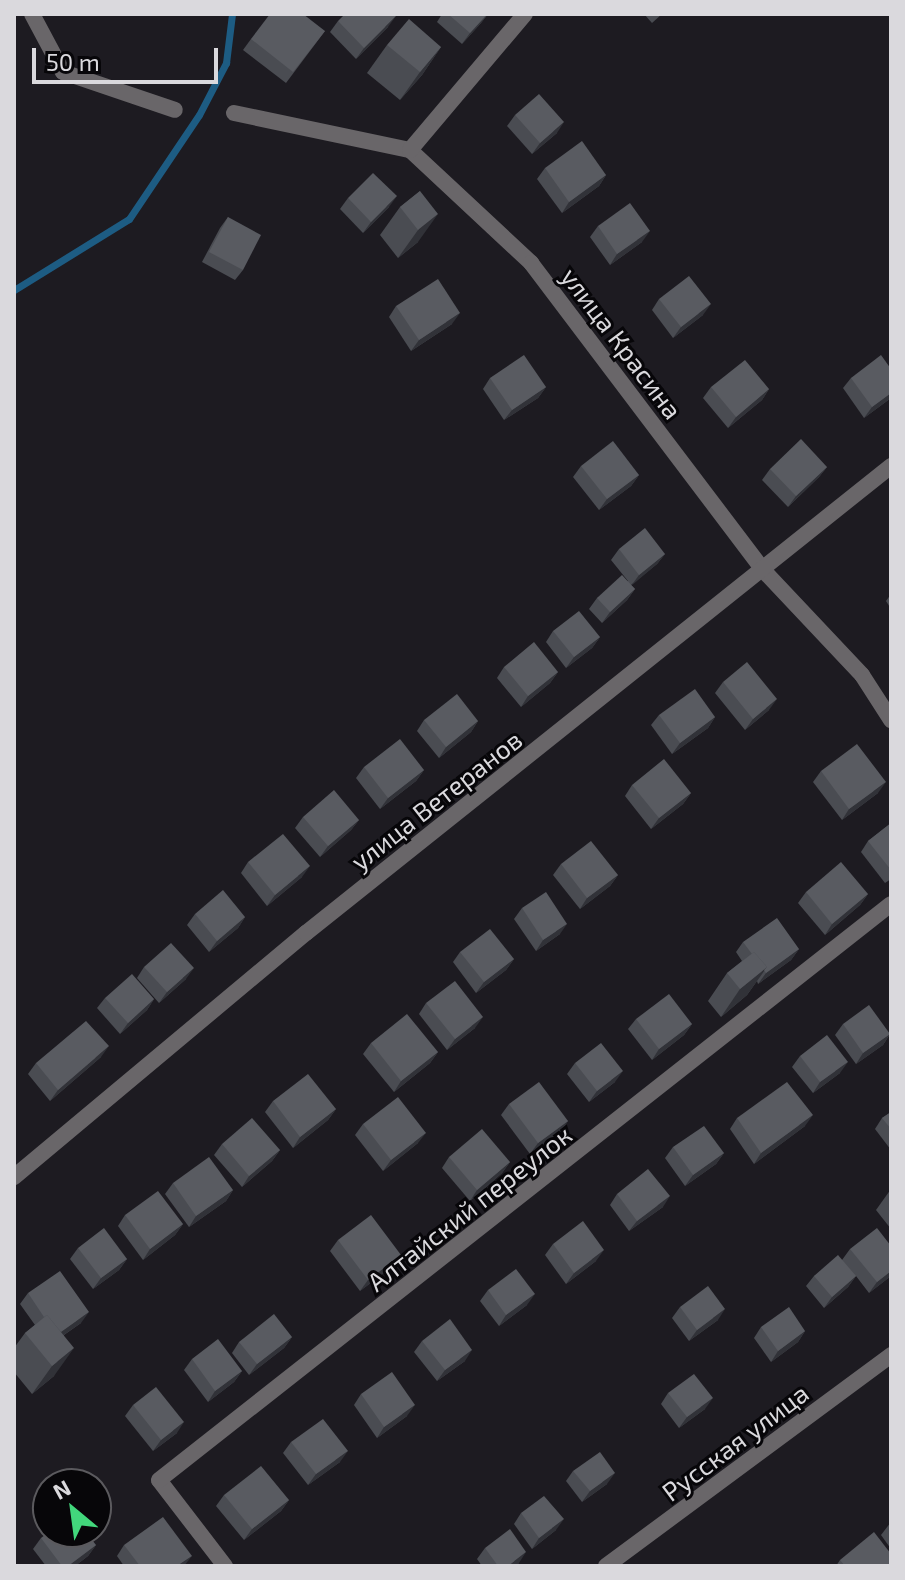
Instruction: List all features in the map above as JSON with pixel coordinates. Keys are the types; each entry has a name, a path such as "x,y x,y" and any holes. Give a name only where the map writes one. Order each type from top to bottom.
{"street":[{"path":"32,14 63,72 175,110"},
{"path":"234,113 410,150 525,14"},
{"name":"улица Красина","path":"410,150 531,263 764,571 862,675 891,720"},
{"name":"улица Ветеранов","path":"14,1177 306,933 764,571 891,466"},
{"name":"Алтайский переулок","path":"225,1566 159,1480 891,904"},
{"name":"Русская улица","path":"606,1566 891,1355"}],"building":[{"path":"270,14 303,14 325,31 293,72 251,39"},
{"path":"345,14 396,16 364,48 338,21"},
{"path":"448,14 487,14 470,33"},
{"path":"409,19 441,47 420,72 387,45"},
{"path":"539,94 564,122 540,143 515,115"},
{"path":"582,141 606,175 569,202 545,168"},
{"path":"373,173 397,196 371,222 348,198"},
{"path":"420,191 438,214 418,230 400,207"},
{"path":"630,203 650,231 617,254 598,226"},
{"path":"228,217 261,235 243,270 209,252"},
{"path":"689,276 711,304 681,327 659,299"},
{"path":"438,279 460,313 419,340 396,306"},
{"path":"524,355 546,387 512,410 490,378"},
{"path":"881,355 891,369 891,393 872,407 851,378"},
{"path":"745,360 769,389 736,417 711,387"},
{"path":"801,439 827,467 796,496 770,469"},
{"path":"613,441 639,475 607,499 581,466"},
{"path":"645,528 665,554 639,575 619,549"},
{"path":"622,575 635,589 610,612 597,598"},
{"path":"579,611 600,637 574,657 553,631"},
{"path":"534,642 558,672 528,696 504,667"},
{"path":"747,662 777,699 753,719 723,682"},
{"path":"695,689 715,717 680,743 659,715"},
{"path":"457,694 478,721 446,747 424,720"},
{"path":"400,739 424,770 388,798 364,767"},
{"path":"857,744 886,782 849,809 821,771"},
{"path":"664,759 691,793 659,818 632,785"},
{"path":"334,790 359,820 328,846 303,817"},
{"path":"891,823 891,870 868,841"},
{"path":"283,834 310,866 275,895 248,862"},
{"path":"591,841 618,875 587,898 561,864"},
{"path":"841,862 868,894 832,924 806,892"},
{"path":"223,890 245,917 217,941 195,914"},
{"path":"546,892 567,924 543,940 522,908"},
{"path":"777,918 799,949 766,973 764,970 767,967 743,942"},
{"path":"490,929 514,959 484,982 460,952"},
{"path":"171,943 194,968 167,992 144,967"},
{"path":"754,952 767,967 740,989 727,973"},
{"path":"132,974 154,999 128,1023 105,998"},
{"path":"455,981 483,1017 455,1039 426,1003"},
{"path":"669,994 692,1024 659,1049 636,1019"},
{"path":"869,1005 890,1034 863,1053 843,1024"},
{"path":"407,1014 438,1052 401,1081 371,1043"},
{"path":"86,1021 109,1046 58,1090 36,1063"},
{"path":"827,1035 848,1062 820,1082 800,1056"},
{"path":"601,1043 623,1071 597,1091 575,1063"},
{"path":"308,1074 336,1109 300,1137 273,1101"},
{"path":"539,1082 568,1121 538,1143 509,1104"},
{"path":"787,1082 813,1115 761,1153 737,1118"},
{"path":"398,1097 426,1133 391,1160 363,1124"},
{"path":"891,1112 891,1129 882,1118"},
{"path":"252,1118 280,1150 249,1176 222,1144"},
{"path":"704,1126 724,1153 693,1175 673,1147"},
{"path":"482,1129 510,1162 477,1190 449,1157"},
{"path":"209,1157 233,1190 196,1216 173,1183"},
{"path":"648,1169 670,1196 637,1221 617,1194"},
{"path":"158,1191 183,1224 150,1249 125,1215"},
{"path":"371,1215 401,1255 368,1280 338,1240"},
{"path":"583,1221 604,1250 574,1273 553,1244"},
{"path":"104,1228 127,1259 101,1278 78,1248"},
{"path":"877,1228 891,1246 891,1271 877,1282 850,1249"},
{"path":"838,1255 856,1276 832,1297 814,1276"},
{"path":"516,1269 535,1294 506,1315 488,1290"},
{"path":"60,1271 89,1312 61,1332 47,1315 44,1317 28,1293"},
{"path":"708,1286 725,1309 697,1330 680,1307"},
{"path":"789,1307 805,1331 778,1351 761,1327"},
{"path":"274,1314 292,1337 257,1364 239,1342"},
{"path":"47,1315 74,1348 52,1366 25,1333"},
{"path":"450,1319 472,1350 445,1370 422,1341"},
{"path":"218,1339 242,1371 215,1391 192,1359"},
{"path":"392,1372 415,1405 384,1427 361,1394"},
{"path":"694,1374 713,1398 687,1417 668,1393"},
{"path":"156,1387 184,1422 161,1440 133,1405"},
{"path":"323,1419 348,1451 316,1474 291,1442"},
{"path":"600,1452 615,1473 590,1491 573,1471"},
{"path":"261,1466 289,1500 252,1529 224,1495"},
{"path":"544,1496 564,1519 539,1538 521,1513"},
{"path":"163,1517 192,1556 177,1566 140,1566 124,1545"},
{"path":"510,1529 526,1552 508,1566 498,1566 485,1548"},
{"path":"874,1532 891,1554 891,1566 845,1566 840,1560"},
{"path":"48,1548 92,1548 68,1566 62,1566"}],"waterway":[{"path":"14,290 129,219 199,115 226,63 232,14"}]}
